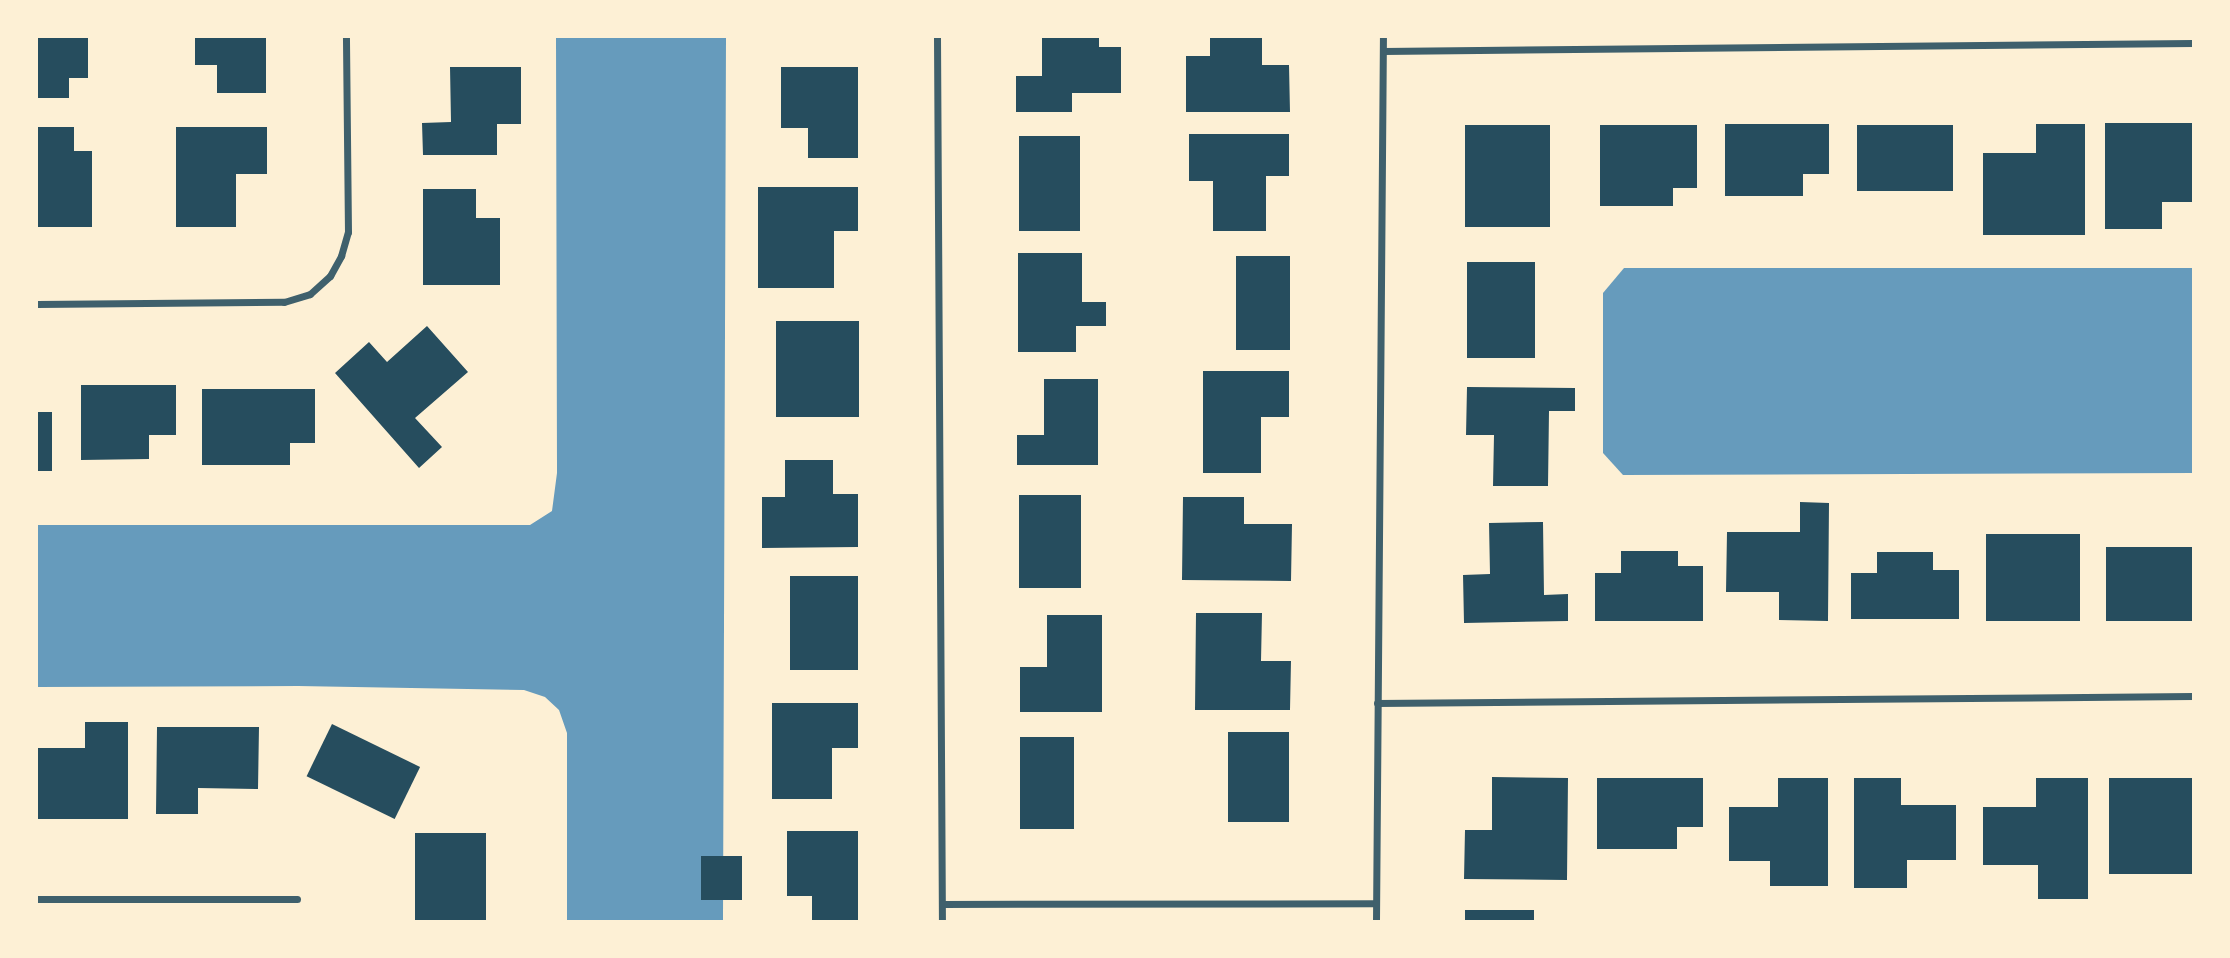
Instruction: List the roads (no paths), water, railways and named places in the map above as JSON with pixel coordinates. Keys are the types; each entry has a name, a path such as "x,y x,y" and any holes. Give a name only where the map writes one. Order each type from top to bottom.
{"street":[{"path":"37,304 284,302 310,294 330,276 341,256 348,232 346,37"},
{"path":"937,37 942,921"},
{"path":"1376,921 1383,37"},
{"path":"1384,51 2193,43"},
{"path":"1377,703 2193,696"},
{"path":"37,899 297,899"},
{"path":"942,904 1376,903"}],"water":[{"path":"556,37 726,37 723,921 567,921 567,733 559,710 545,697 524,690 298,686 37,687 37,525 530,525 552,511 557,473"},
{"path":"1624,268 2193,268 2193,473 1623,475 1603,453 1603,293"}]}
